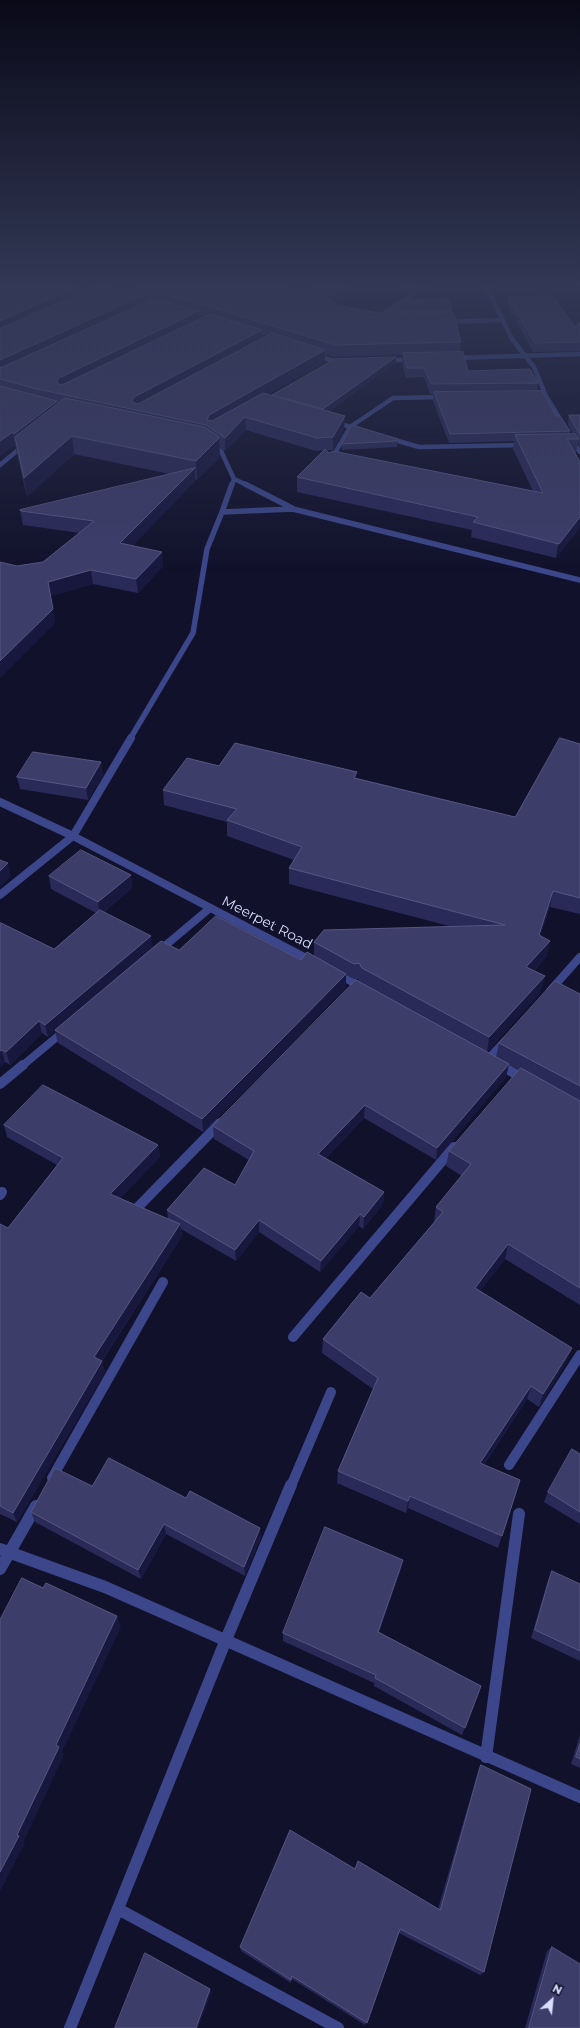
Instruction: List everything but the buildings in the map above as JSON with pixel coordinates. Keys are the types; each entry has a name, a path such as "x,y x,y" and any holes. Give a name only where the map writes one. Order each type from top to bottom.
{"street":[{"path":"540,383 546,396 566,430"},
{"path":"538,396 546,396"},
{"path":"329,464 350,427 393,398 447,397"},
{"path":"329,421 365,431"},
{"path":"381,436 419,447 528,445"},
{"path":"570,437 580,452"},
{"path":"0,465 30,440"},
{"path":"206,442 221,451 234,479 293,509 580,580"},
{"path":"566,444 574,444"},
{"path":"0,895 73,836 193,633 207,549 234,479"},
{"path":"222,512 293,509"},
{"name":"Meerpet Road","path":"0,802 73,836 325,967 353,987 370,992"},
{"path":"156,953 210,908"},
{"path":"543,999 580,957"},
{"path":"0,1084 72,1024"},
{"path":"511,1034 486,1056 514,1078 529,1082"},
{"path":"139,1206 228,1115"},
{"path":"293,1337 460,1140"},
{"path":"0,1569 5,1551 43,1494 163,1282"},
{"path":"509,1465 580,1355"},
{"path":"70,2028 225,1642 331,1392"},
{"path":"486,1757 519,1514"},
{"path":"5,1551 105,1587 225,1642 580,1797"},
{"path":"118,1909 338,2028"}]}
